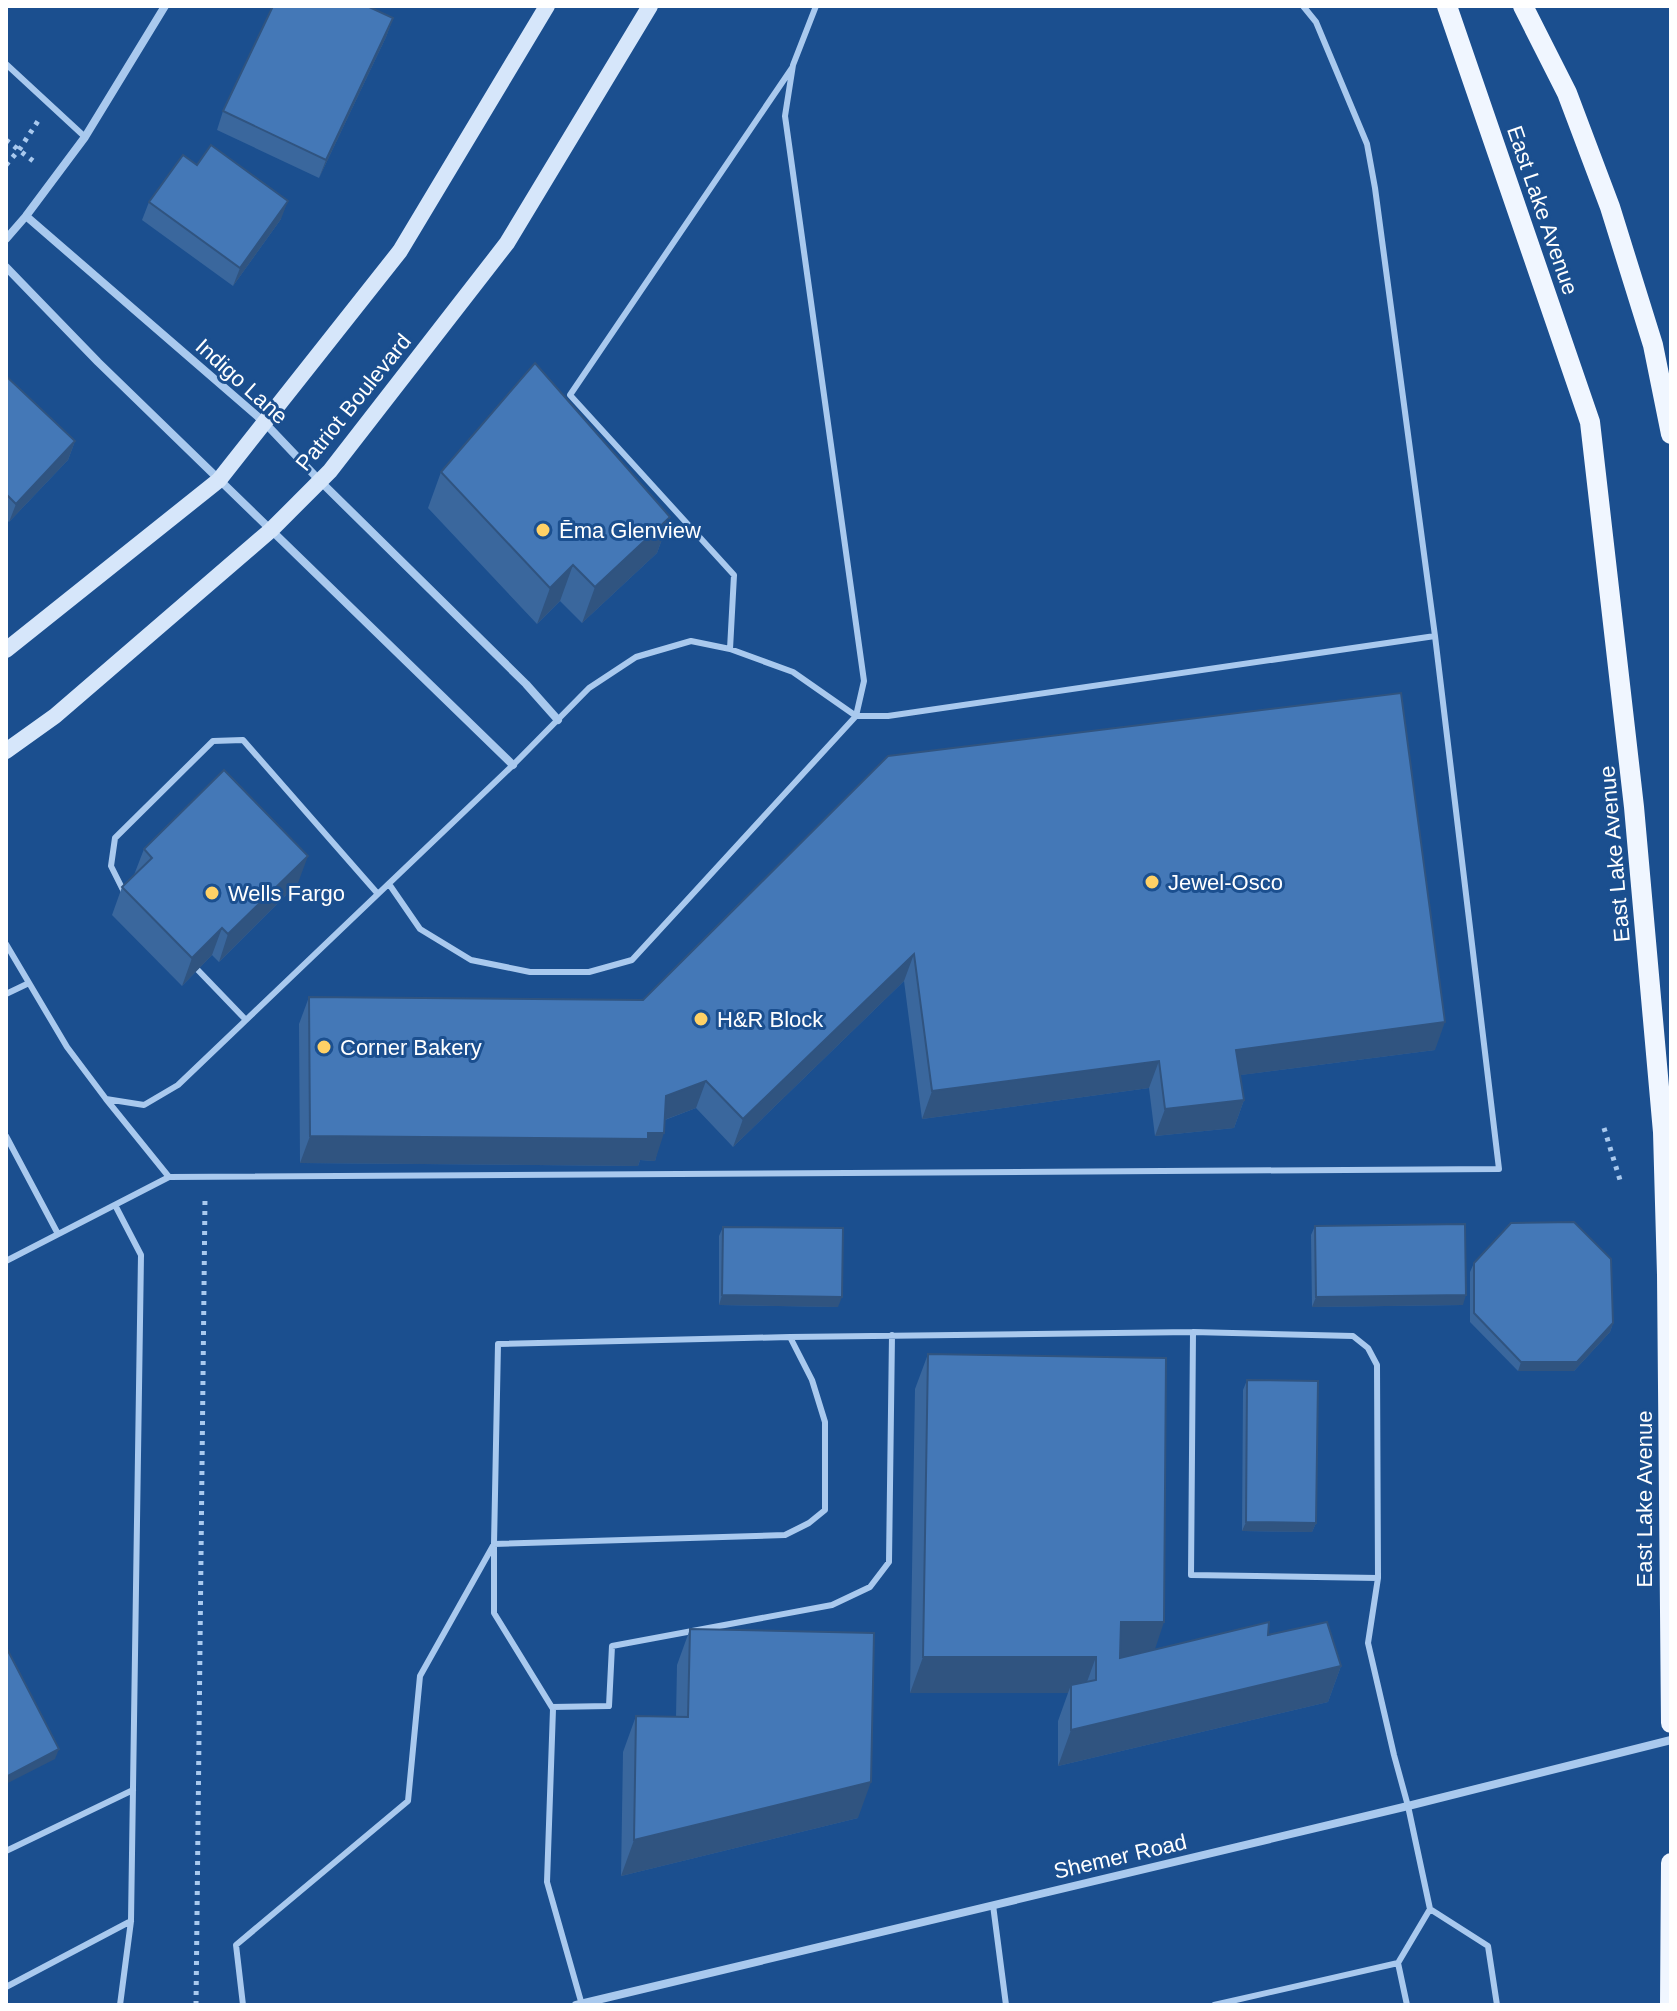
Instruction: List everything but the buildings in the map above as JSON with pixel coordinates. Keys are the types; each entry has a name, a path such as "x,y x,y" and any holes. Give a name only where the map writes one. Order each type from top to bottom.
{"main road":[{"path":"6,650 219,480 400,251 547,6"},
{"name":"Patriot Boulevard","path":"6,751 55,716 271,530 330,471 507,243 650,6"},
{"name":"East Lake Avenue","path":"1447,6 1590,422 1634,807 1663,1132 1671,1723"},
{"path":"1523,6 1567,93 1610,207 1653,345 1671,434"},
{"path":"1670,2005 1671,1863"}],"street":[{"path":"6,239 85,137 165,6"},
{"name":"Indigo Lane","path":"26,216 264,422 526,684 558,720"},
{"path":"6,267 98,362 513,765"},
{"name":"Shemer Road","path":"580,2005 1671,1740"}],"lane":[{"path":"389,884 420,929 471,960 530,972 589,972 632,960 856,716 864,681 785,116 793,65 816,6"},
{"path":"6,1261 169,1177 1499,1169 1435,636 1375,188 1367,144 1316,22 1303,6"},
{"path":"6,64 85,137"},
{"path":"730,649 734,575 570,395 793,65"},
{"path":"106,1099 144,1105 178,1085 513,765 589,688 636,657 691,641 730,649 793,672 856,716 902,714 1435,636"},
{"path":"128,900 111,866 115,838 213,741 243,740 378,894"},
{"path":"6,944 9,956 67,1047 169,1177"},
{"path":"184,956 246,1020"},
{"path":"6,994 29,983"},
{"path":"6,1136 58,1234"},
{"path":"115,1205 141,1255 131,1921 120,2005"},
{"path":"1193,1332 1191,1575 1378,1578"},
{"path":"580,2005 547,1882 552,1707 494,1613 498,1344 1193,1332 1353,1336 1368,1348 1377,1365 1378,1578 1368,1643 1430,1909 1398,1963 1407,2005"},
{"path":"552,1707 609,1706 612,1646 832,1605 870,1587 889,1562 892,1335"},
{"path":"494,1544 785,1535 809,1523 825,1510 825,1422 812,1380 790,1337"},
{"path":"243,2005 236,1945 408,1801 420,1676 494,1544"},
{"path":"6,1851 133,1790"},
{"path":"993,1905 1006,2005"},
{"path":"1430,1909 1488,1946 1497,2005"},
{"path":"6,1987 131,1921"},
{"path":"1214,2005 1398,1963"}],"path":[{"path":"6,165 50,104"},
{"path":"6,140 55,177"},
{"path":"1604,1128 1620,1180"},
{"path":"196,2005 205,1177"}],"place":[{"name":"Ēma Glenview","path":"543,530"},
{"name":"Jewel-Osco","path":"1152,882"},
{"name":"Wells Fargo","path":"212,893"},
{"name":"H&R Block","path":"701,1019"},
{"name":"Corner Bakery","path":"324,1047"}]}
